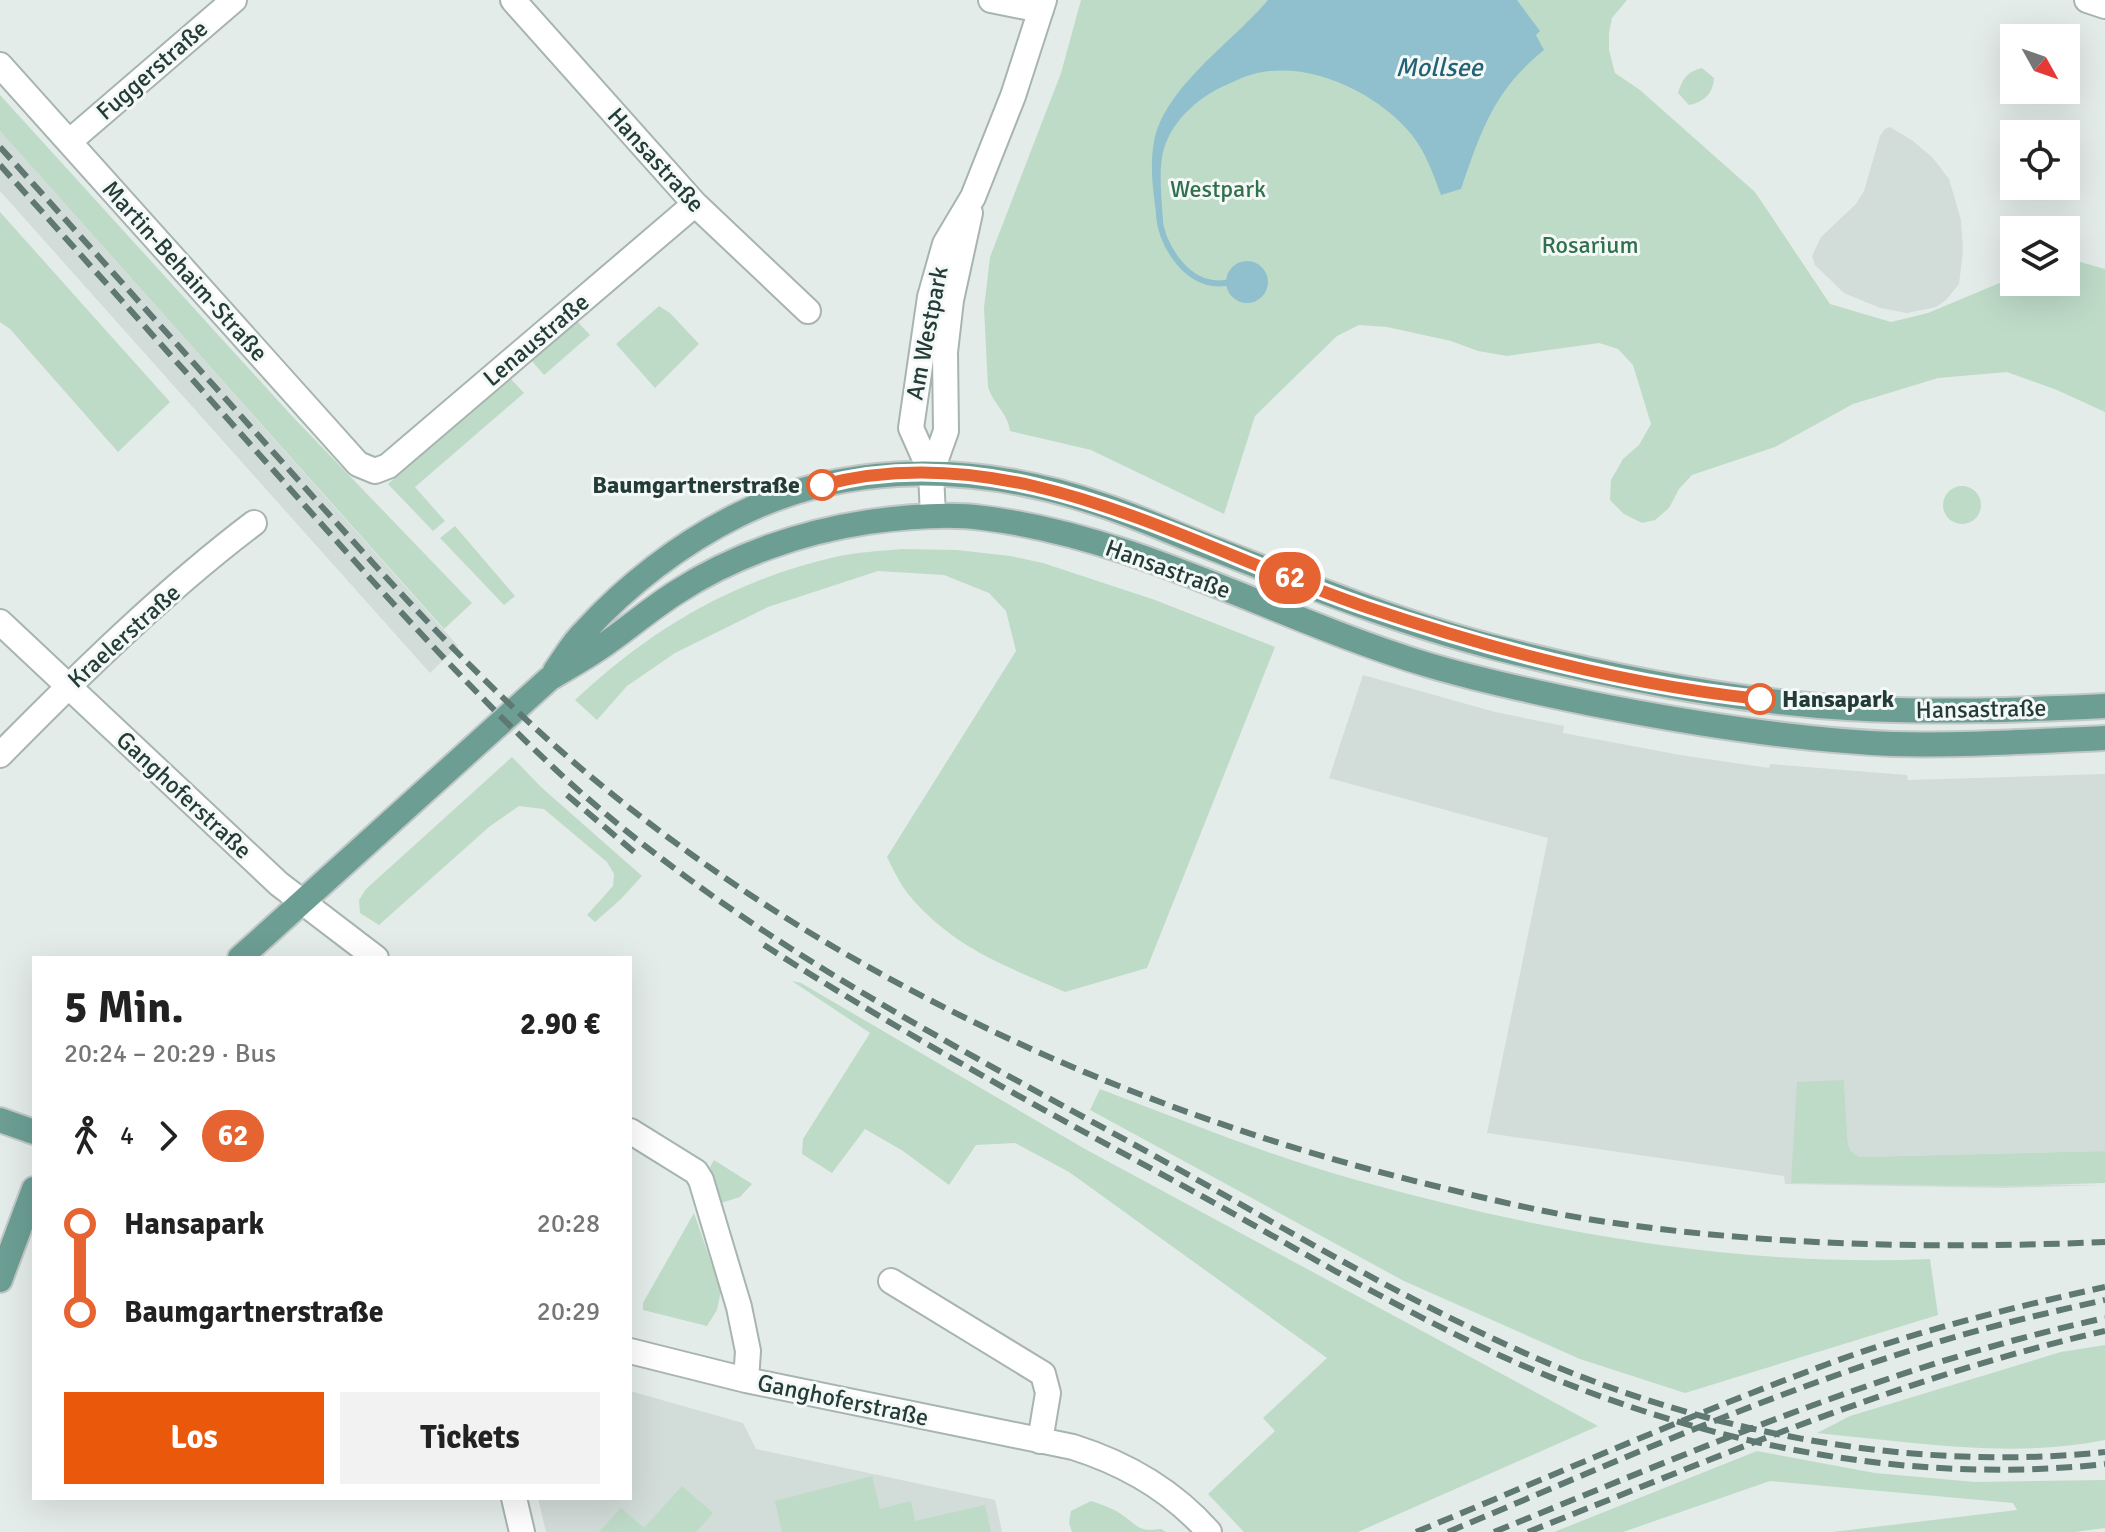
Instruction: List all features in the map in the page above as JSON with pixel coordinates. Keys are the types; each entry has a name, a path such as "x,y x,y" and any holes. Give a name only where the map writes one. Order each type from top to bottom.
{"main road":[{"path":"549,679 583,632 664,560 709,529 758,505 831,483 863,476 931,473"},
{"name":"Hansastraße","path":"931,473 987,477 1062,493 1135,516 1364,607 1493,647 1660,684 1745,698 1845,708 1997,710 2105,706"},
{"path":"242,956 549,679 599,649 680,590 743,557 810,535 852,525 933,516"},
{"name":"Hansastraße","path":"933,516 981,518 1068,533 1425,664 1524,690 1683,722 1782,735 1890,744 1943,745 2105,738"},
{"path":"0,1120 32,1131"},
{"path":"0,1280 32,1194"}],"street":[{"name":"Fuggerstraße","path":"70,141 234,0"},
{"name":"Hansastraße","path":"513,0 695,204 808,311"},
{"path":"991,0 1043,5"},
{"path":"2087,0 2105,6"},
{"name":"Am Westpark","path":"933,516 931,473 911,428 930,297 945,244 973,197 1018,82 1043,5"},
{"name":"Martin-Behaim-Straße","path":"0,65 358,464 375,471"},
{"name":"Am Westpark","path":"931,473 946,431 945,358 950,313 973,197"},
{"name":"Lenaustraße","path":"375,471 388,466 695,204"},
{"name":"Kraelerstraße","path":"0,755 68,687 222,547 254,523"},
{"name":"Ganghoferstraße","path":"0,622 302,902 373,956"},
{"name":"Ganghoferstraße","path":"632,1132 696,1172 713,1216 739,1307 748,1351 746,1380 1104,1457 1141,1475 1181,1504 1209,1532"},
{"path":"891,1281 1043,1374 1048,1393 1040,1441"},
{"path":"632,1352 746,1380"},
{"path":"514,1500 522,1532"}],"shaded area":[{"path":"1890,127 1933,158 1949,179 1961,220 1963,251 1959,284 1936,307 1907,313 1880,308 1844,293 1815,265 1812,256 1821,237 1856,204 1864,191 1880,136"},
{"path":"0,131 458,646 430,673 0,191"},
{"path":"1363,675 1495,712 1564,726 1563,733 1769,768 1770,764 1907,775 1908,780 2105,774 2105,1151 1859,1157 1848,1144 1844,1080 1791,1183 2105,1185 2003,1188 1785,1184 1784,1176 1487,1133 1548,838 1329,778"},
{"path":"632,1392 743,1423 756,1449 995,1500 1002,1532 546,1532 538,1500 632,1500"}],"green space":[{"name":"Westpark","path":"1081,0 1627,0 1612,18 1609,33 1609,50 1615,73 1640,90 1755,192 1830,304 1891,322 1928,313 2000,283 2000,296 2080,296 2080,262 2105,269 2105,412 2007,372 1938,378 1853,404 1775,447 1692,475 1679,489 1669,508 1655,520 1642,523 1624,514 1610,500 1611,480 1623,459 1639,445 1651,424 1633,365 1618,349 1599,343 1507,356 1387,327 1359,325 1337,336 1255,416 1224,514 1091,450 1010,431 988,387 984,308 990,257 1061,73"},
{"path":"1702,68 1714,78 1712,89 1699,102 1689,105 1678,93 1686,76"},
{"path":"0,95 292,416 472,603 444,629 0,131"},
{"path":"0,212 170,402 118,452 10,329 0,322"},
{"path":"659,306 670,313 699,344 655,388 616,344"},
{"path":"576,320 590,335 544,375 531,360"},
{"path":"510,378 524,393 415,487 445,521 433,531 388,484"},
{"path":"1962,486 1976,491 1981,505 1976,519 1962,524 1948,519 1943,505 1948,491"},
{"path":"455,526 515,596 504,605 440,538"},
{"path":"902,549 957,550 1043,563 1155,600 1275,647 1147,968 1065,992 961,942 925,913 908,894 887,857 1016,651 1006,611 989,593 944,575 878,571 768,607 675,653 627,686 597,720 575,700 664,629 728,594 762,579 835,557"},
{"path":"512,757 541,787 642,876 621,899 595,922 587,915 613,886 614,874 607,862 544,809 519,806 489,827 379,925 360,913 359,900 366,889"},
{"path":"792,981 801,983 1085,1149 1598,1426 1358,1532 1244,1532 1208,1494 1275,1431 1263,1418 1327,1358 1069,1172 1015,1143 976,1145 949,1185 903,1151 865,1129 832,1173 802,1154 803,1139 870,1033"},
{"path":"1844,1080 1848,1144 1859,1157 2105,1151 2105,1183 2004,1186 1791,1183 1797,1082"},
{"path":"1100,1089 1309,1166 1410,1194 1557,1228 1707,1251 1856,1260 1930,1259 1938,1315 1685,1393 1580,1359 1404,1281 1090,1110"},
{"path":"714,1160 752,1184 740,1197 721,1203 710,1167"},
{"path":"694,1213 721,1291 717,1310 707,1326 643,1310 643,1303"},
{"path":"2105,1345 2105,1440 2069,1446 1997,1449 1817,1433 1850,1416 2061,1352"},
{"path":"1757,1451 1875,1473 1975,1482 2105,1480 2105,1528 2075,1532 1832,1532 2017,1510 2013,1503 1770,1481 1623,1532 1554,1532"},
{"path":"872,1476 880,1509 911,1501 915,1521 985,1505 991,1532 782,1532 775,1501"},
{"path":"682,1486 713,1513 696,1532 599,1532 621,1508 644,1528"},
{"path":"1091,1501 1114,1510 1143,1529 1166,1532 1072,1532 1069,1523 1071,1511"}],"water":[{"name":"Mollsee","path":"1268,0 1517,0 1540,31 1536,35 1544,50 1501,96 1475,148 1461,189 1441,195 1425,156 1412,135 1398,120 1362,93 1341,83 1297,71 1254,74 1236,80 1199,101 1170,133 1162,161 1163,222 1157,221 1152,162 1160,122 1186,84"},
{"path":"1247,261 1262,267 1268,282 1262,297 1247,303 1232,297 1226,282 1232,267"}],"waterway":[{"path":"1159,215 1169,248 1183,267 1202,280 1233,282"}],"railway":[{"path":"0,147 387,578 532,725 664,834 762,903 865,965 971,1021 1081,1071 1193,1114 1307,1152 1492,1200 1561,1214 1669,1230 1793,1241 1918,1245 2105,1242"},
{"path":"0,165 387,597 520,736 618,824 683,875 821,968 965,1052 1363,1273 1466,1326 1586,1378 1657,1403 1730,1423 1805,1439 1880,1450 1956,1456 2031,1457 2105,1452"},
{"path":"567,795 640,857"},
{"path":"764,945 978,1073 1356,1282 1476,1344 1587,1391 1658,1416 1730,1436 1804,1452 1879,1463 1954,1469 2030,1469 2105,1464"},
{"path":"1416,1532 1722,1405 1859,1353 1964,1321 2105,1287"},
{"path":"1448,1532 1686,1432 1806,1386 1950,1338 2105,1300"},
{"path":"1494,1532 1719,1441 1871,1385 1948,1359 2105,1318"},
{"path":"1528,1532 1813,1420 1957,1371 2105,1331"}],"bus line":[{"name":"62","path":"822,485 863,476 931,473 1028,484 1135,516 1364,607 1493,647 1674,686 1760,699"}],"place":[{"name":"Baumgartnerstraße","path":"822,485"},
{"name":"Hansapark","path":"1760,699"}],"park label":[{"name":"Rosarium","path":"1590,245"}]}
